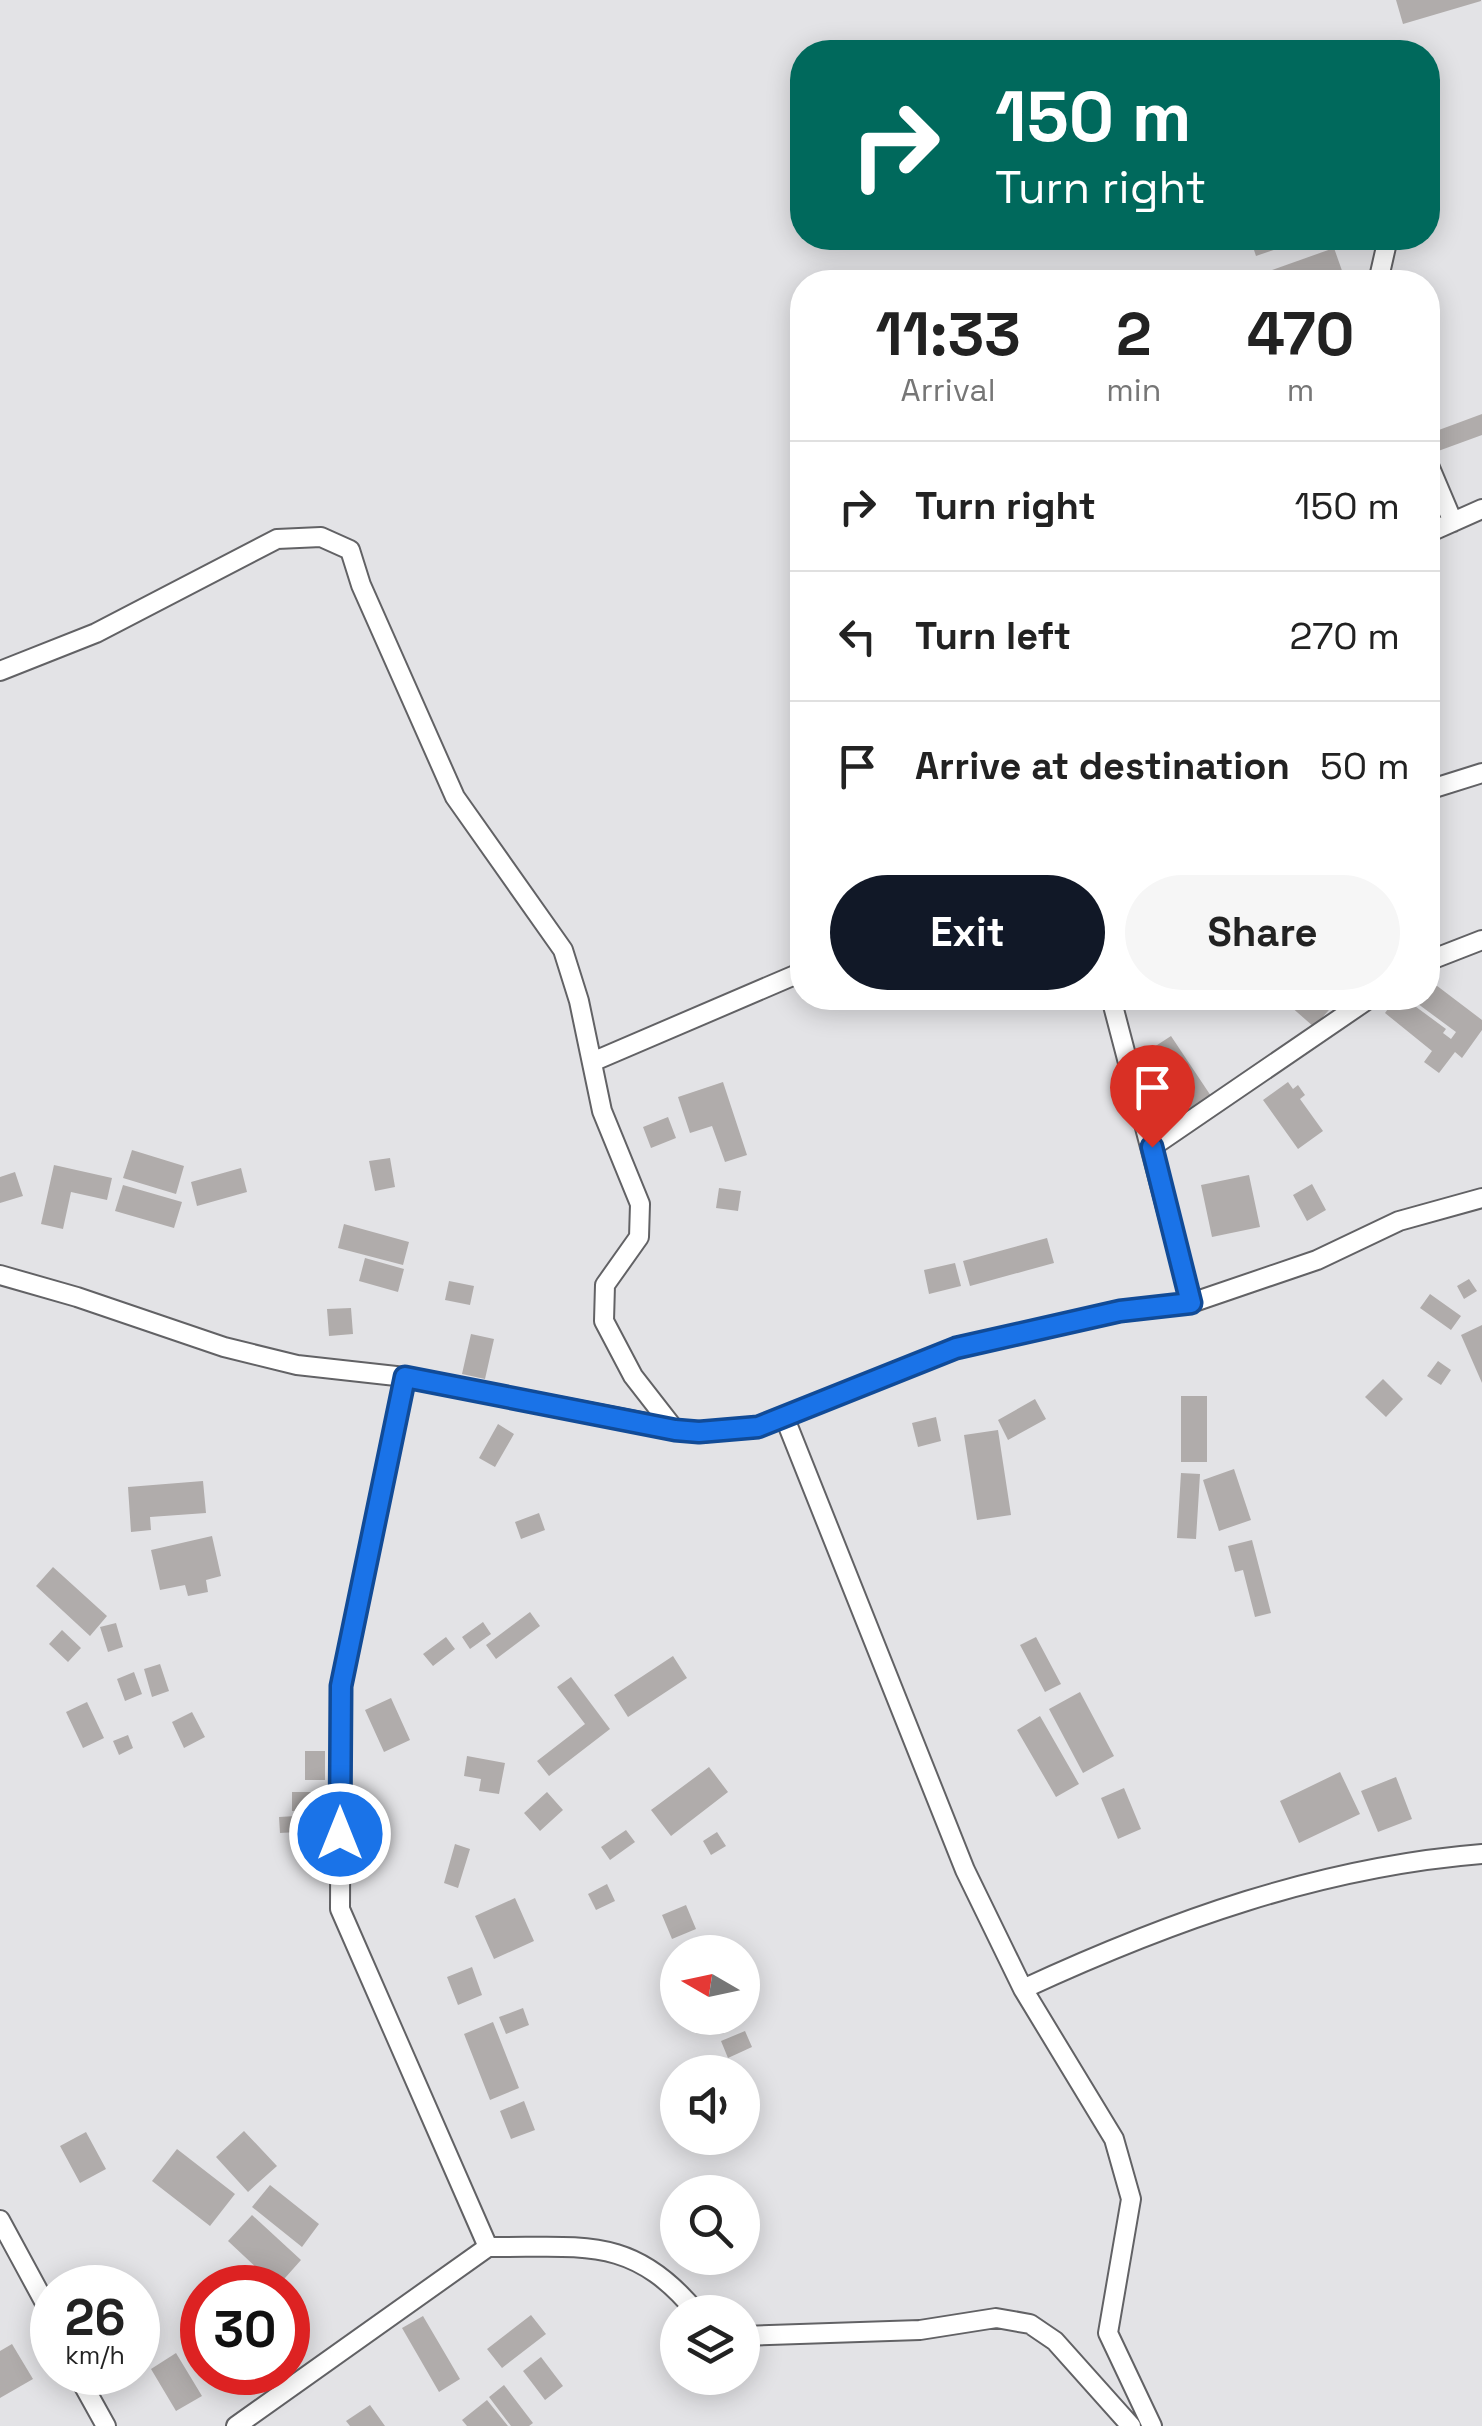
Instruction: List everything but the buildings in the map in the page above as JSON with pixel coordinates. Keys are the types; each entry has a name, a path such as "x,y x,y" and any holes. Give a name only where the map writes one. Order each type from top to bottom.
{"street":[{"path":"1440,491 1453,522"},
{"path":"1440,528 1482,508"},
{"path":"0,671 96,633 277,539 299,535 338,540 350,550 361,585 455,796 562,950 602,1111 640,1204 642,1220 640,1237 605,1285 604,1321 632,1376 675,1430"},
{"path":"1440,786 1482,773"},
{"path":"1440,956 1482,940"},
{"path":"592,1062 790,977"},
{"path":"1113,1010 1191,1303"},
{"path":"1152,1147 1352,1010"},
{"path":"0,1276 77,1296 224,1348 298,1364 405,1377 675,1430 734,1430 784,1416 956,1348 1120,1311 1191,1303 1318,1260 1399,1221 1482,1198"},
{"path":"405,1377 341,1686 340,1909 488,2248"},
{"path":"784,1416 965,1870 1024,1988 1114,2139 1129,2180 1132,2198 1108,2333 1152,2426"},
{"path":"1024,1988 1119,1944 1276,1890 1482,1854"},
{"path":"0,2220 30,2275"},
{"path":"236,2426 488,2248 611,2250 669,2280 682,2295"},
{"path":"760,2335 920,2330 996,2318 1030,2324 1055,2341 1131,2426"},
{"path":"89,2395 106,2426"}],"route":[{"path":"340,1834 341,1686 405,1377 675,1430 734,1430 758,1427 859,1383 956,1348 1120,1311 1191,1303 1152,1147"}]}
